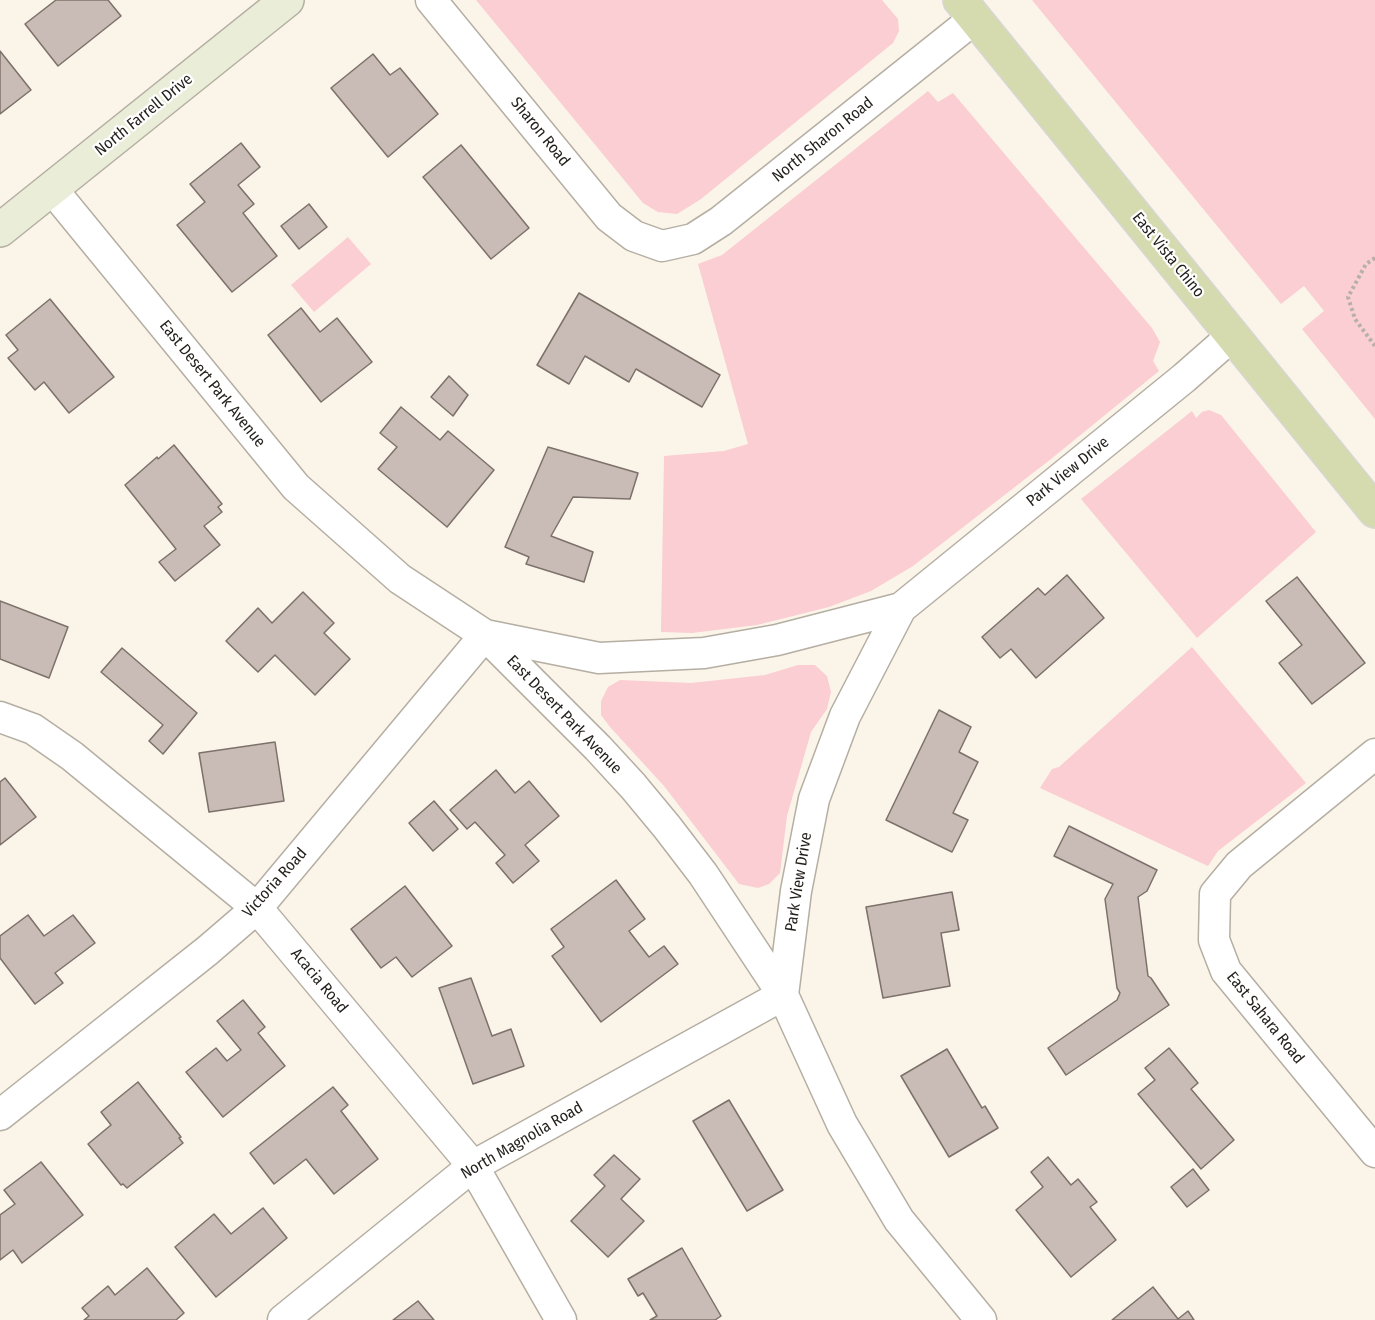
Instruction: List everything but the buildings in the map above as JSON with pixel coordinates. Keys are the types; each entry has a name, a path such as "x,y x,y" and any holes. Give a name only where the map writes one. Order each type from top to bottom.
{"main road":[{"name":"East Vista Chino","path":"967,9 1375,511"}],"street":[{"name":"North Farrell Drive","path":"0,230 287,0"},
{"name":"Sharon Road","path":"431,0 609,217 634,236 662,246"},
{"name":"North Sharon Road","path":"662,246 693,239 721,222 967,9"},
{"name":"East Desert Park Avenue","path":"52,189 296,487 400,579 485,635 598,748 640,795 703,874 783,995 842,1124 899,1220 981,1320"},
{"name":"Park View Drive","path":"783,995 796,891 814,799 844,716 901,608 1184,378 1233,335"},
{"name":"Park View Drive","path":"485,635 599,658 704,653 777,640 901,608"},
{"name":"Victoria Road","path":"0,1115 207,951 257,908 485,635"},
{"name":"Acacia Road","path":"0,717 33,729 72,756 257,908 473,1166 561,1320"},
{"name":"East Sahara Road","path":"1375,753 1239,865 1215,894 1214,940 1226,972 1375,1152"},
{"name":"North Magnolia Road","path":"283,1320 473,1166 783,995"}],"path":[{"path":"1375,258 1366,264 1348,297 1355,319 1375,346"}],"shaded area":[{"path":"476,0 882,0 898,19 899,31 893,43 701,199 677,214 658,212 643,203"},
{"path":"1032,0 1375,0 1375,419 1302,329 1324,311 1304,286 1281,304"},
{"path":"928,91 938,102 953,93 1152,328 1160,342 1153,361 1159,371 1051,459 913,566 871,591 829,607 757,625 692,633 661,632 664,456 724,451 748,444 698,264 722,255"},
{"path":"348,237 371,264 314,312 291,285"},
{"path":"1209,410 1221,415 1316,532 1197,638 1081,499 1192,411 1196,418 1202,412"},
{"path":"1192,647 1306,783 1218,851 1208,866 1040,788 1052,769 1059,767"},
{"path":"798,665 815,665 827,676 831,692 827,709 811,732 787,816 780,873 769,884 758,888 739,884 664,786 610,727 601,715 601,701 608,687 620,680 691,683 765,675"}]}
